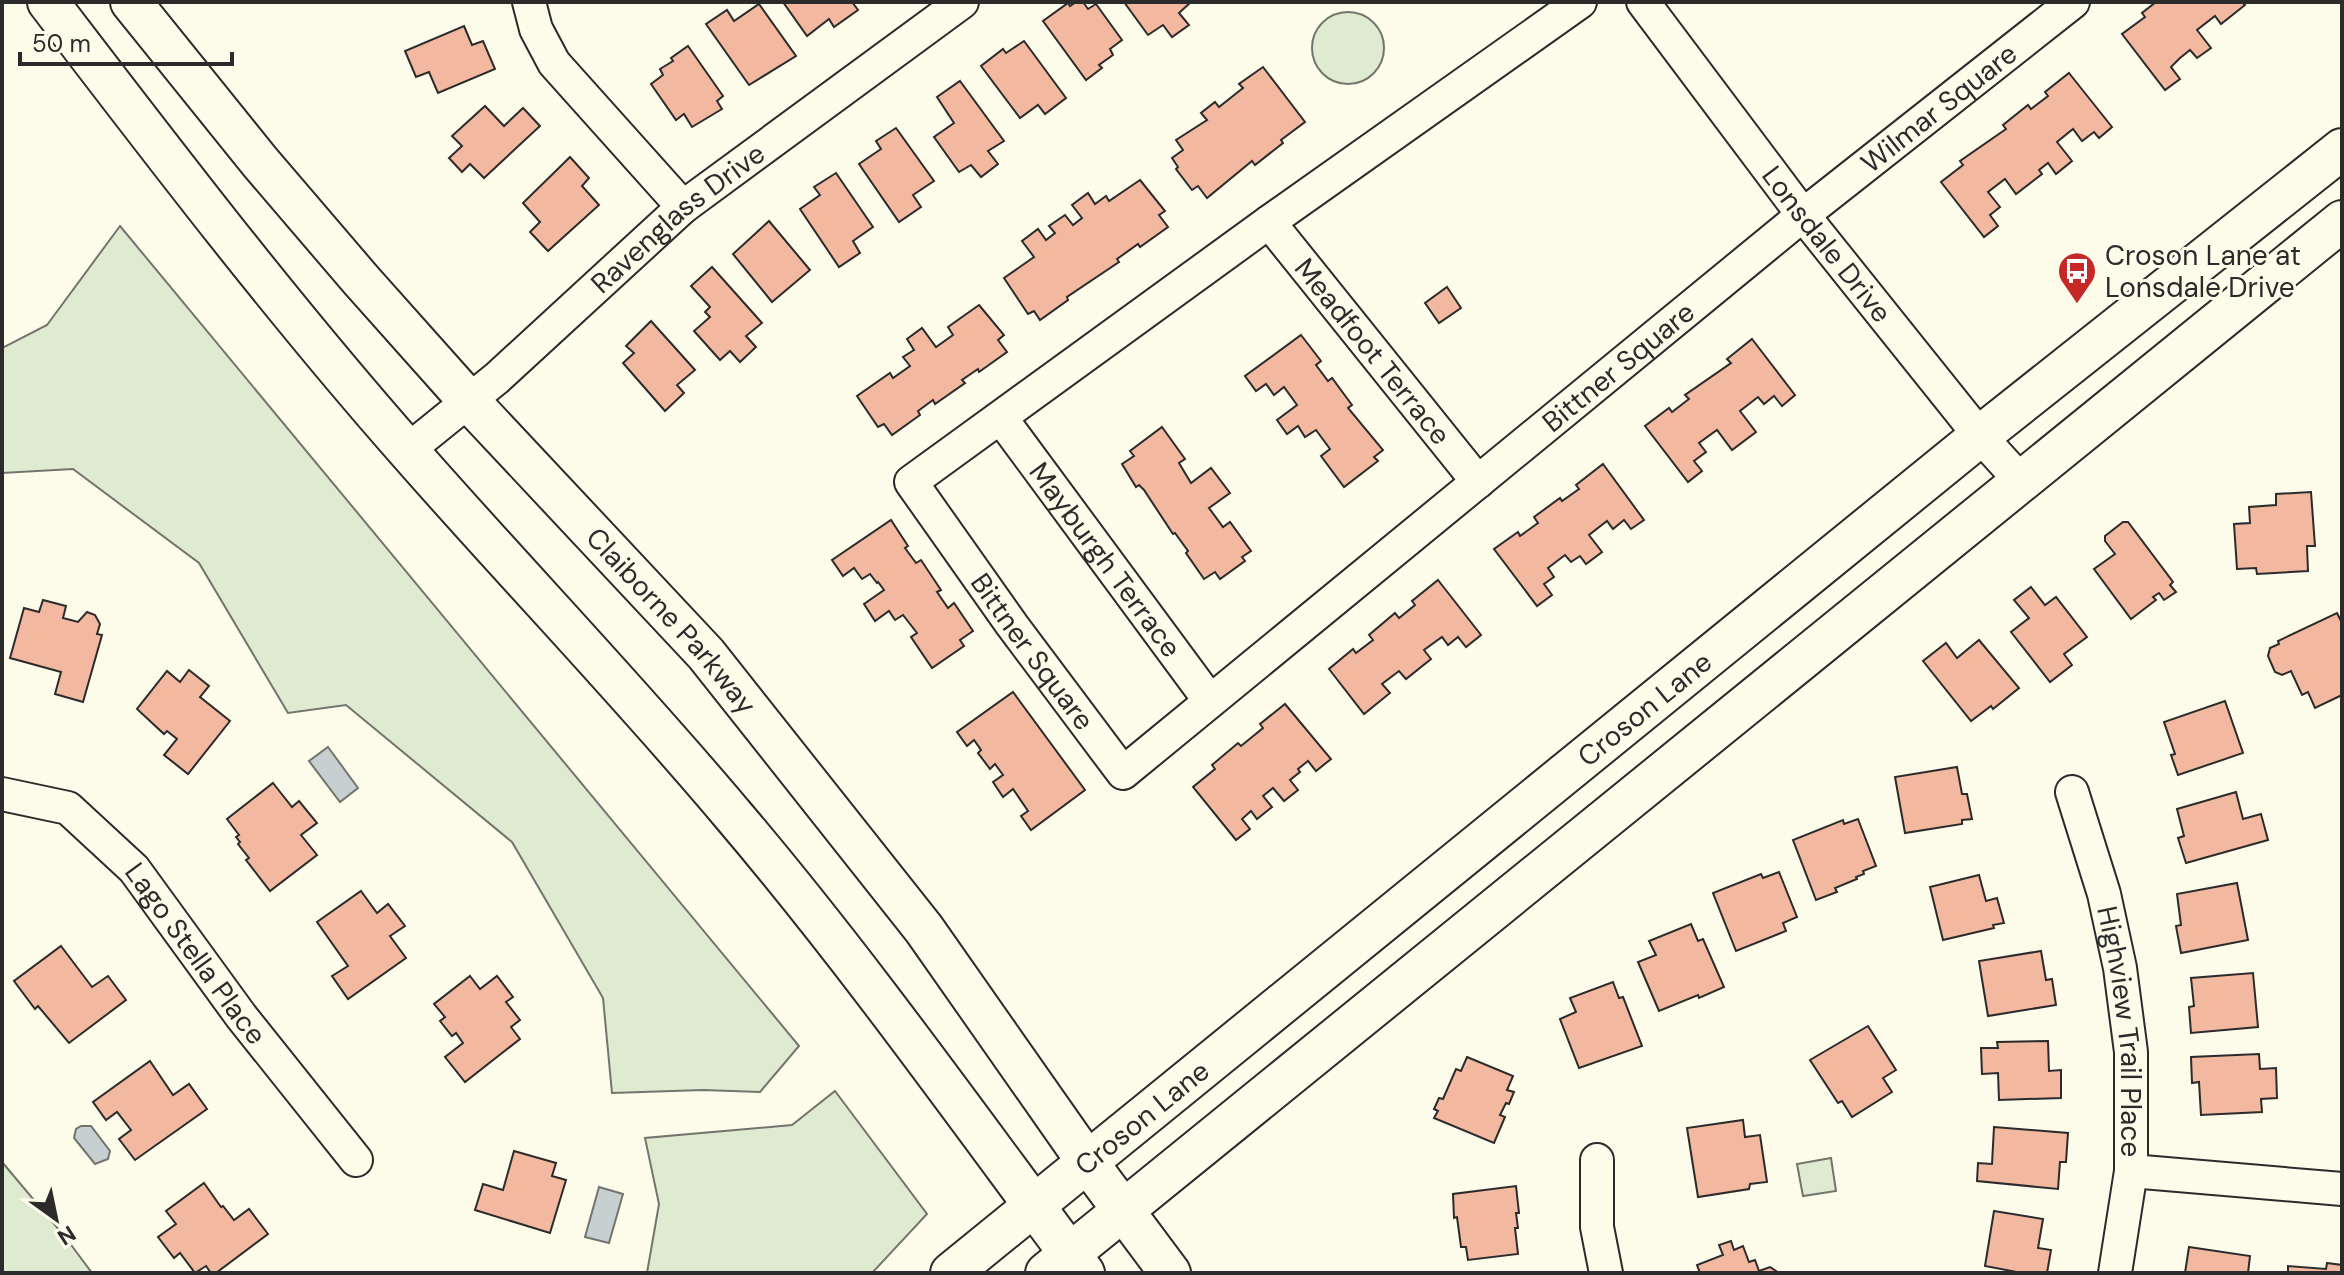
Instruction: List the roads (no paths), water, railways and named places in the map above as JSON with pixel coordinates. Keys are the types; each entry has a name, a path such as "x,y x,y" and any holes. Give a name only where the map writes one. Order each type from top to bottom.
{"main road":[{"path":"48,2 289,310 408,450 734,815 880,996 1034,1204 1067,1267"},
{"name":"Claiborne Parkway","path":"131,2 260,162 468,400 700,646 924,929 1088,1163 1170,1273"},
{"name":"Croson Lane","path":"951,1273 1980,436 2342,149"},
{"name":"Croson Lane","path":"1067,1267 1124,1209 2342,221"}],"street":[{"path":"529,2 536,29 554,63 683,207"},
{"name":"Ravenglass Drive","path":"408,450 497,378 683,207 962,2"},
{"name":"Bittner Square","path":"1580,2 1269,222 911,482 1012,625 1123,773 1803,215"},
{"name":"Lonsdale Drive","path":"1643,2 1803,215 1980,436 2020,480"},
{"name":"Wilmar Square","path":"1803,215 2073,2"},
{"name":"Meadfoot Terrace","path":"1269,222 1478,482"},
{"name":"Mayburgh Terrace","path":"1001,418 1210,701"},
{"name":"Highview Trail Place","path":"2072,792 2104,894 2120,968 2131,1052 2131,1171 2115,1273"},
{"name":"Lago Stella Place","path":"2,794 68,808 134,869 241,1016 356,1160"},
{"path":"1597,1160 1597,1227 1606,1273"},
{"path":"2131,1171 2342,1189"}],"place":[{"name":"Croson Lane at Lonsdale Drive","path":"2077,305"}]}
